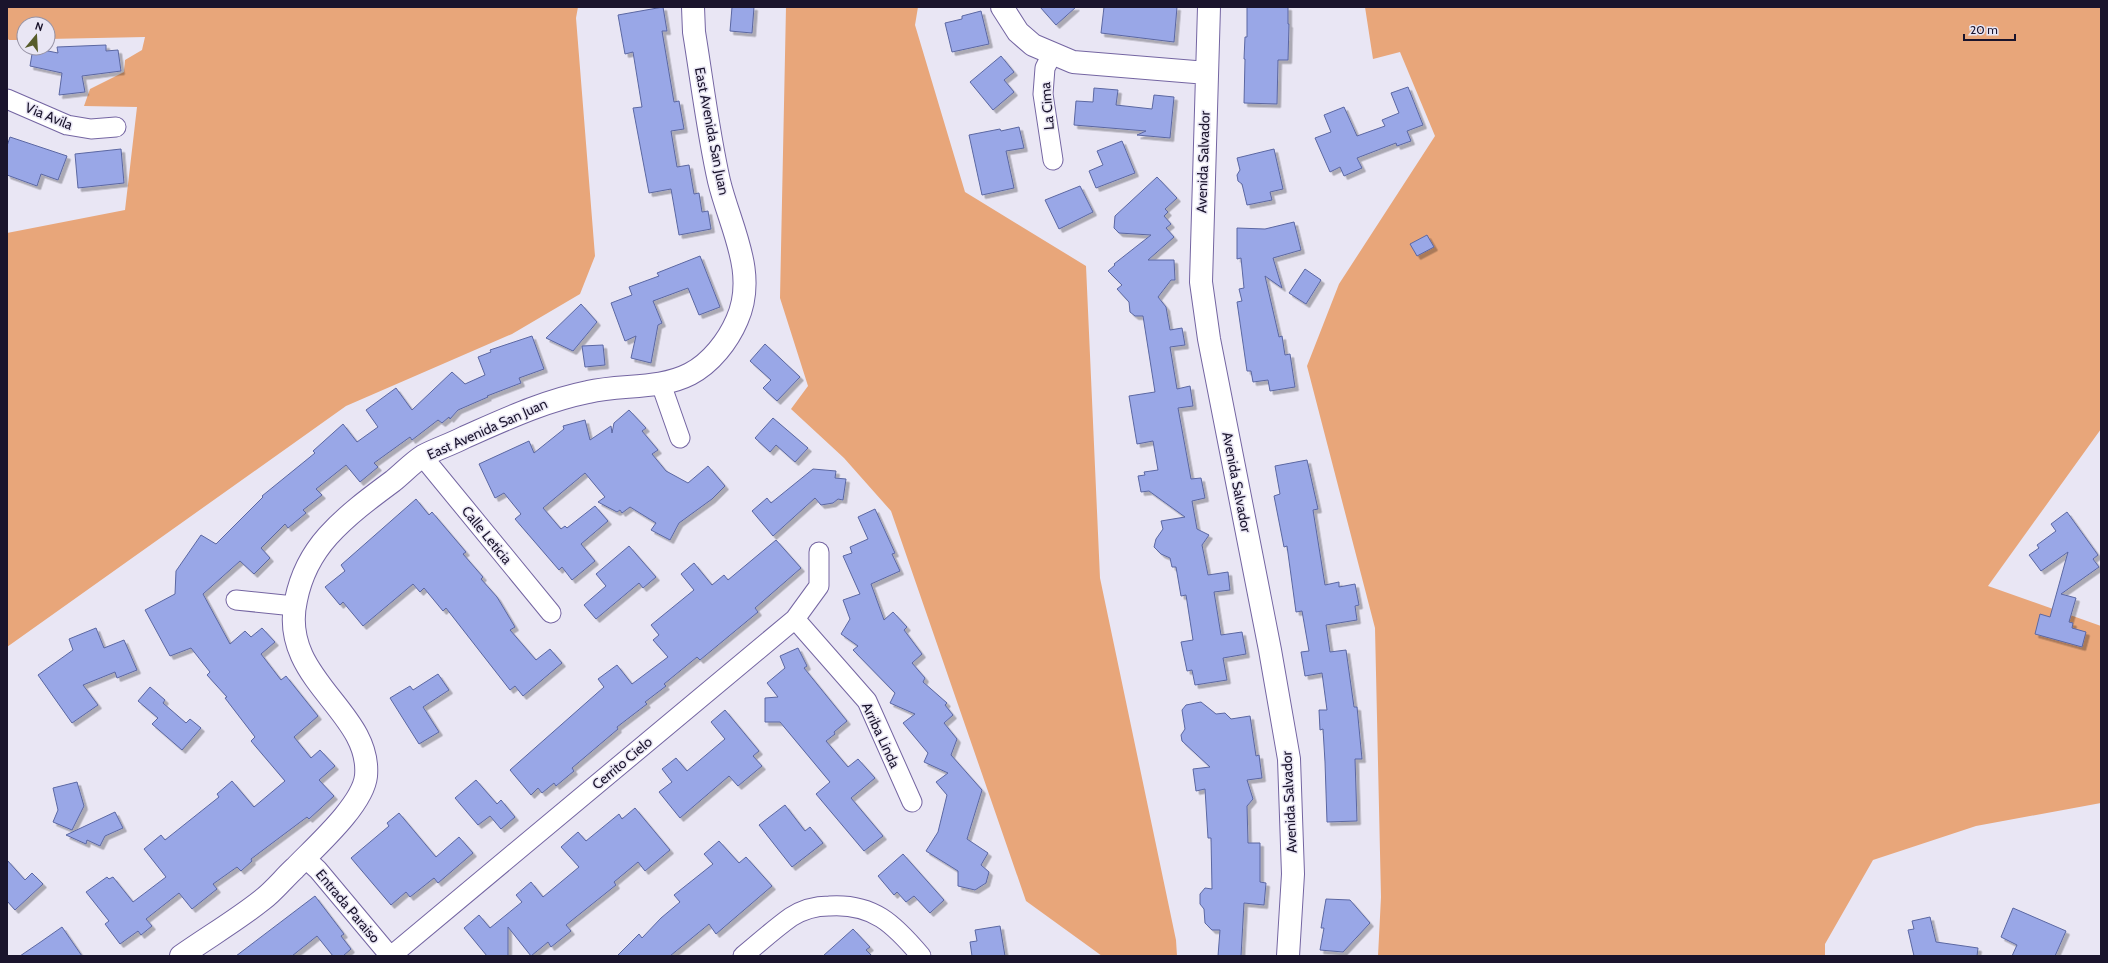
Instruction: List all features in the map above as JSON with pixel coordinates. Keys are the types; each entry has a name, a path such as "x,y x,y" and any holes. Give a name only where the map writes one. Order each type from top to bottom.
{"street":[{"name":"East Avenida San Juan","path":"181,956 264,899 330,833 360,796 366,777 364,752 357,734 312,675 300,653 294,630 294,606 300,579 312,555 330,534 359,507 423,457 527,409 563,397 609,387 661,384 691,373 714,355 738,318 746,284 742,252 720,182 694,32 693,7"},
{"path":"1002,7 1018,32 1033,45 1073,62 1206,73"},
{"name":"Avenida Salvador","path":"1209,7 1201,282 1209,338 1270,650 1289,759 1293,874 1288,956"},
{"name":"La Cima","path":"1052,54 1045,68 1044,94 1053,160"},
{"name":"Via Avila","path":"7,99 73,127 91,129 116,126"},
{"path":"661,384 680,438"},
{"name":"Calle Leticia","path":"423,457 551,613"},
{"name":"Cerrito Cielo","path":"390,956 795,620 819,586 819,552"},
{"path":"236,600 294,606"},
{"name":"Arriba Linda","path":"795,620 867,701 912,802"},
{"name":"Entrada Paraiso","path":"305,858 318,870 390,956"},
{"path":"743,956 792,916 810,908 842,905 862,908 883,918 904,936 921,956"}],"shaded area":[{"path":"7,7 578,7 576,18 595,256 580,294 512,334 346,406 7,647 7,233 125,210 137,107 84,106 90,89 124,72 125,60 142,50 145,37 56,39 56,16 16,16 16,40 9,40 7,38"},
{"path":"786,7 918,7 915,25 965,192 1086,266 1100,578 1176,940 1177,956 1102,956 1026,901 891,511 844,458 791,409 808,386 780,298"},
{"path":"1365,7 2101,7 2101,429 1988,586 2101,626 2101,803 1976,826 1873,860 1825,944 1825,956 1378,956 1381,897 1375,628 1307,366 1339,284 1435,136 1400,52 1373,59"}],"building":[{"path":"663,7 667,31 662,31 674,102 679,101 684,129 671,131 677,167 689,165 694,194 699,193 702,212 708,211 711,229 679,235 671,189 649,193 633,108 642,107 633,52 625,54 618,15"},
{"path":"732,7 754,7 752,33 730,31"},
{"path":"1040,7 1076,7 1056,25"},
{"path":"1104,7 1177,7 1174,42 1101,33"},
{"path":"1247,7 1288,7 1288,60 1278,60 1277,104 1244,103 1244,59 1245,37 1247,37"},
{"path":"981,11 989,44 952,52 945,23 962,19 962,16"},
{"path":"106,45 106,51 118,50 121,71 82,76 85,92 59,95 62,73 30,66 32,56 56,56 56,53 58,53 57,47"},
{"path":"1001,56 1014,72 1004,80 1014,92 993,110 970,82"},
{"path":"1408,87 1423,125 1407,131 1411,141 1397,146 1396,143 1357,158 1362,168 1344,176 1340,167 1330,172 1315,138 1331,132 1324,115 1344,107 1357,136 1385,126 1382,120 1399,113 1391,93"},
{"path":"1094,88 1118,90 1116,105 1152,109 1154,95 1174,97 1170,138 1137,135 1146,131 1074,125 1076,101 1093,102"},
{"path":"1019,127 1024,148 1006,151 1014,188 982,195 969,135"},
{"path":"10,137 67,156 58,180 41,174 37,186 7,175 7,146"},
{"path":"1122,141 1135,173 1096,188 1089,171 1103,165 1097,151"},
{"path":"121,149 124,183 78,188 75,154"},
{"path":"1274,149 1283,189 1270,192 1272,200 1247,205 1242,184 1238,181 1237,175 1240,170 1237,158"},
{"path":"1157,177 1177,198 1165,209 1168,212 1164,216 1171,224 1166,228 1174,237 1148,260 1174,260 1175,280 1171,280 1158,297 1166,307 1170,330 1182,328 1185,345 1170,347 1177,389 1190,386 1193,406 1178,408 1191,479 1201,478 1205,498 1192,501 1197,529 1209,535 1202,545 1208,575 1228,572 1230,590 1214,592 1221,635 1242,632 1246,654 1223,658 1227,680 1195,685 1192,670 1187,671 1181,642 1193,640 1186,595 1181,596 1176,567 1172,567 1170,558 1161,554 1154,547 1156,539 1163,529 1161,521 1185,517 1149,491 1141,492 1138,476 1145,475 1144,472 1158,470 1153,441 1137,444 1129,396 1155,392 1143,316 1135,316 1130,312 1129,302 1117,289 1122,285 1108,271 1115,265 1114,264 1151,235 1119,233 1114,228 1115,216"},
{"path":"1080,186 1093,212 1059,229 1045,200"},
{"path":"1294,222 1301,250 1273,258 1282,288 1265,276 1279,337 1282,336 1285,355 1290,354 1295,387 1270,391 1268,380 1253,382 1251,371 1247,371 1237,302 1242,301 1239,289 1244,288 1241,258 1237,259 1237,228 1265,229"},
{"path":"1427,235 1434,247 1417,256 1410,244"},
{"path":"700,256 720,307 699,315 688,288 653,301 662,323 658,325 651,363 631,358 636,336 625,341 611,303 632,295 629,287 659,276 657,273"},
{"path":"1305,269 1321,280 1306,304 1289,293"},
{"path":"581,304 597,322 573,351 546,338"},
{"path":"532,336 544,369 519,378 521,383 487,396 488,397 458,410 450,419 449,417 442,423 438,420 412,440 410,437 374,463 378,467 360,482 346,465 316,489 322,495 303,510 306,513 288,528 285,524 261,548 270,558 254,574 240,561 203,594 230,644 245,631 251,637 262,628 275,642 261,654 281,680 286,676 318,716 294,737 311,758 320,750 335,766 319,780 334,796 309,819 307,817 251,859 252,861 241,871 237,867 213,884 217,889 192,909 179,893 146,919 152,926 141,935 138,931 120,944 105,924 109,921 86,892 107,877 109,879 113,877 133,902 166,877 144,849 161,835 165,840 219,797 217,794 232,781 254,807 285,781 251,741 255,737 225,698 227,697 207,675 210,672 191,648 170,656 145,610 175,594 176,571 201,535 216,544 263,497 262,496 315,453 313,451 343,424 357,442 378,427 366,410 396,388 412,410 452,372 465,384 485,375 478,357 491,352 490,350"},
{"path":"765,344 800,377 777,401 763,388 771,380 750,361"},
{"path":"603,345 605,365 585,367 582,346"},
{"path":"629,410 646,428 642,431 658,450 652,454 666,471 688,483 708,466 725,486 712,499 679,523 670,540 651,530 656,523 630,507 622,513 620,510 617,512 598,502 605,497 585,473 543,508 561,529 565,526 567,528 595,506 608,521 581,544 595,561 572,580 562,567 559,570 515,519 521,514 504,493 495,498 479,464 529,441 534,453 564,429 563,426 585,420 590,440 611,426 612,433 614,423"},
{"path":"773,418 808,448 795,462 776,445 770,452 755,438"},
{"path":"1307,460 1318,509 1313,510 1325,585 1339,582 1339,587 1355,584 1359,605 1355,606 1357,620 1326,625 1330,652 1346,650 1354,707 1357,707 1362,759 1355,759 1357,821 1327,822 1323,729 1320,730 1319,710 1327,710 1322,673 1305,676 1301,652 1309,651 1302,611 1296,612 1287,546 1284,547 1274,496 1280,494 1275,466"},
{"path":"813,469 836,471 835,478 846,479 843,500 838,499 833,503 821,505 815,498 773,536 752,511 767,498 771,503"},
{"path":"416,499 429,515 432,512 466,552 463,554 483,577 481,579 497,597 515,627 510,630 536,660 550,649 562,663 523,696 515,686 510,690 446,608 443,611 424,588 420,592 413,584 363,626 343,602 340,605 325,587 345,571 341,565"},
{"path":"875,509 895,553 892,554 900,571 871,584 884,620 893,612 907,627 904,630 922,654 912,663 925,678 923,682 947,703 945,705 953,715 944,723 957,739 951,755 982,790 967,839 988,853 981,865 989,872 986,883 975,890 958,886 958,871 926,851 938,832 947,795 936,782 948,773 924,762 928,753 903,723 915,714 890,703 895,693 853,650 858,646 841,634 850,619 843,600 860,594 843,556 852,553 850,547 868,539 858,517"},
{"path":"2067,512 2098,555 2093,559 2099,567 2061,594 2076,598 2069,622 2073,623 2072,628 2086,632 2082,647 2035,634 2040,614 2050,617 2068,552 2041,571 2029,555 2039,548 2037,545 2056,531 2051,524"},
{"path":"776,540 801,568 755,608 758,612 700,660 697,657 664,684 666,686 645,702 647,704 617,727 618,729 572,768 574,771 556,786 554,783 542,793 538,788 531,795 510,770 604,687 598,679 617,665 632,684 668,657 653,640 659,635 651,625 694,590 681,574 694,563 712,585 724,575 728,580"},
{"path":"629,546 656,577 643,588 639,583 596,619 584,605 606,586 596,574"},
{"path":"96,628 104,648 124,640 137,670 117,678 115,672 83,685 98,705 72,723 38,675 73,650 69,639"},
{"path":"798,648 807,666 804,668 847,721 826,741 848,767 858,759 875,778 851,798 883,836 864,851 816,794 830,782 780,722 765,722 765,698 778,697 767,683 785,668 780,656"},
{"path":"438,674 449,690 423,707 439,732 419,744 390,698 410,686 413,690"},
{"path":"150,687 165,700 163,703 186,723 190,719 201,728 182,750 152,724 158,718 138,701"},
{"path":"1201,702 1216,714 1225,713 1231,719 1250,716 1256,756 1259,755 1262,778 1247,780 1253,799 1247,806 1248,843 1260,843 1260,882 1266,883 1264,905 1244,903 1241,956 1218,956 1220,930 1212,930 1205,923 1204,909 1200,904 1200,894 1205,888 1212,889 1211,838 1208,838 1205,789 1196,791 1193,769 1210,767 1182,741 1181,735 1185,729 1182,710 1186,705"},
{"path":"725,710 759,751 753,756 762,766 738,786 729,776 680,818 659,792 672,782 662,769 676,758 687,771 725,739 711,722"},
{"path":"476,780 497,804 501,800 515,817 501,829 490,816 478,825 455,798"},
{"path":"77,782 84,806 72,830 53,822 58,810 53,788"},
{"path":"785,805 805,831 810,827 823,843 792,867 759,825"},
{"path":"635,808 670,850 645,871 638,862 614,882 616,885 566,925 571,931 551,947 548,942 531,956 508,927 508,956 487,956 464,928 479,915 490,928 522,902 516,895 531,882 543,897 579,867 561,847 578,832 586,841 619,814 622,819"},
{"path":"115,812 123,828 105,836 100,846 87,840 86,844 66,835"},
{"path":"399,813 436,857 459,837 473,853 438,883 434,878 410,897 406,892 391,905 351,858 389,826 387,823"},
{"path":"719,841 739,863 746,857 772,886 716,934 709,924 670,956 617,956 639,934 642,938 661,918 680,902 674,895 713,864 704,854"},
{"path":"903,854 944,900 930,913 914,896 906,902 897,892 894,895 878,876"},
{"path":"7,860 25,880 32,873 43,884 15,910 7,901"},
{"path":"315,896 344,934 341,936 351,949 343,956 333,956 317,936 292,956 236,956"},
{"path":"1326,899 1350,900 1370,923 1343,952 1320,950 1324,928 1321,928"},
{"path":"2013,908 2066,931 2055,956 2012,956 2017,945 2001,937"},
{"path":"1930,917 1936,942 1978,948 1977,956 1914,956 1908,930 1914,929 1912,921"},
{"path":"1000,926 1005,956 972,956 970,942 977,941 975,930"},
{"path":"62,927 82,956 20,956 42,941"},
{"path":"853,929 870,947 866,950 872,956 823,956"}]}
